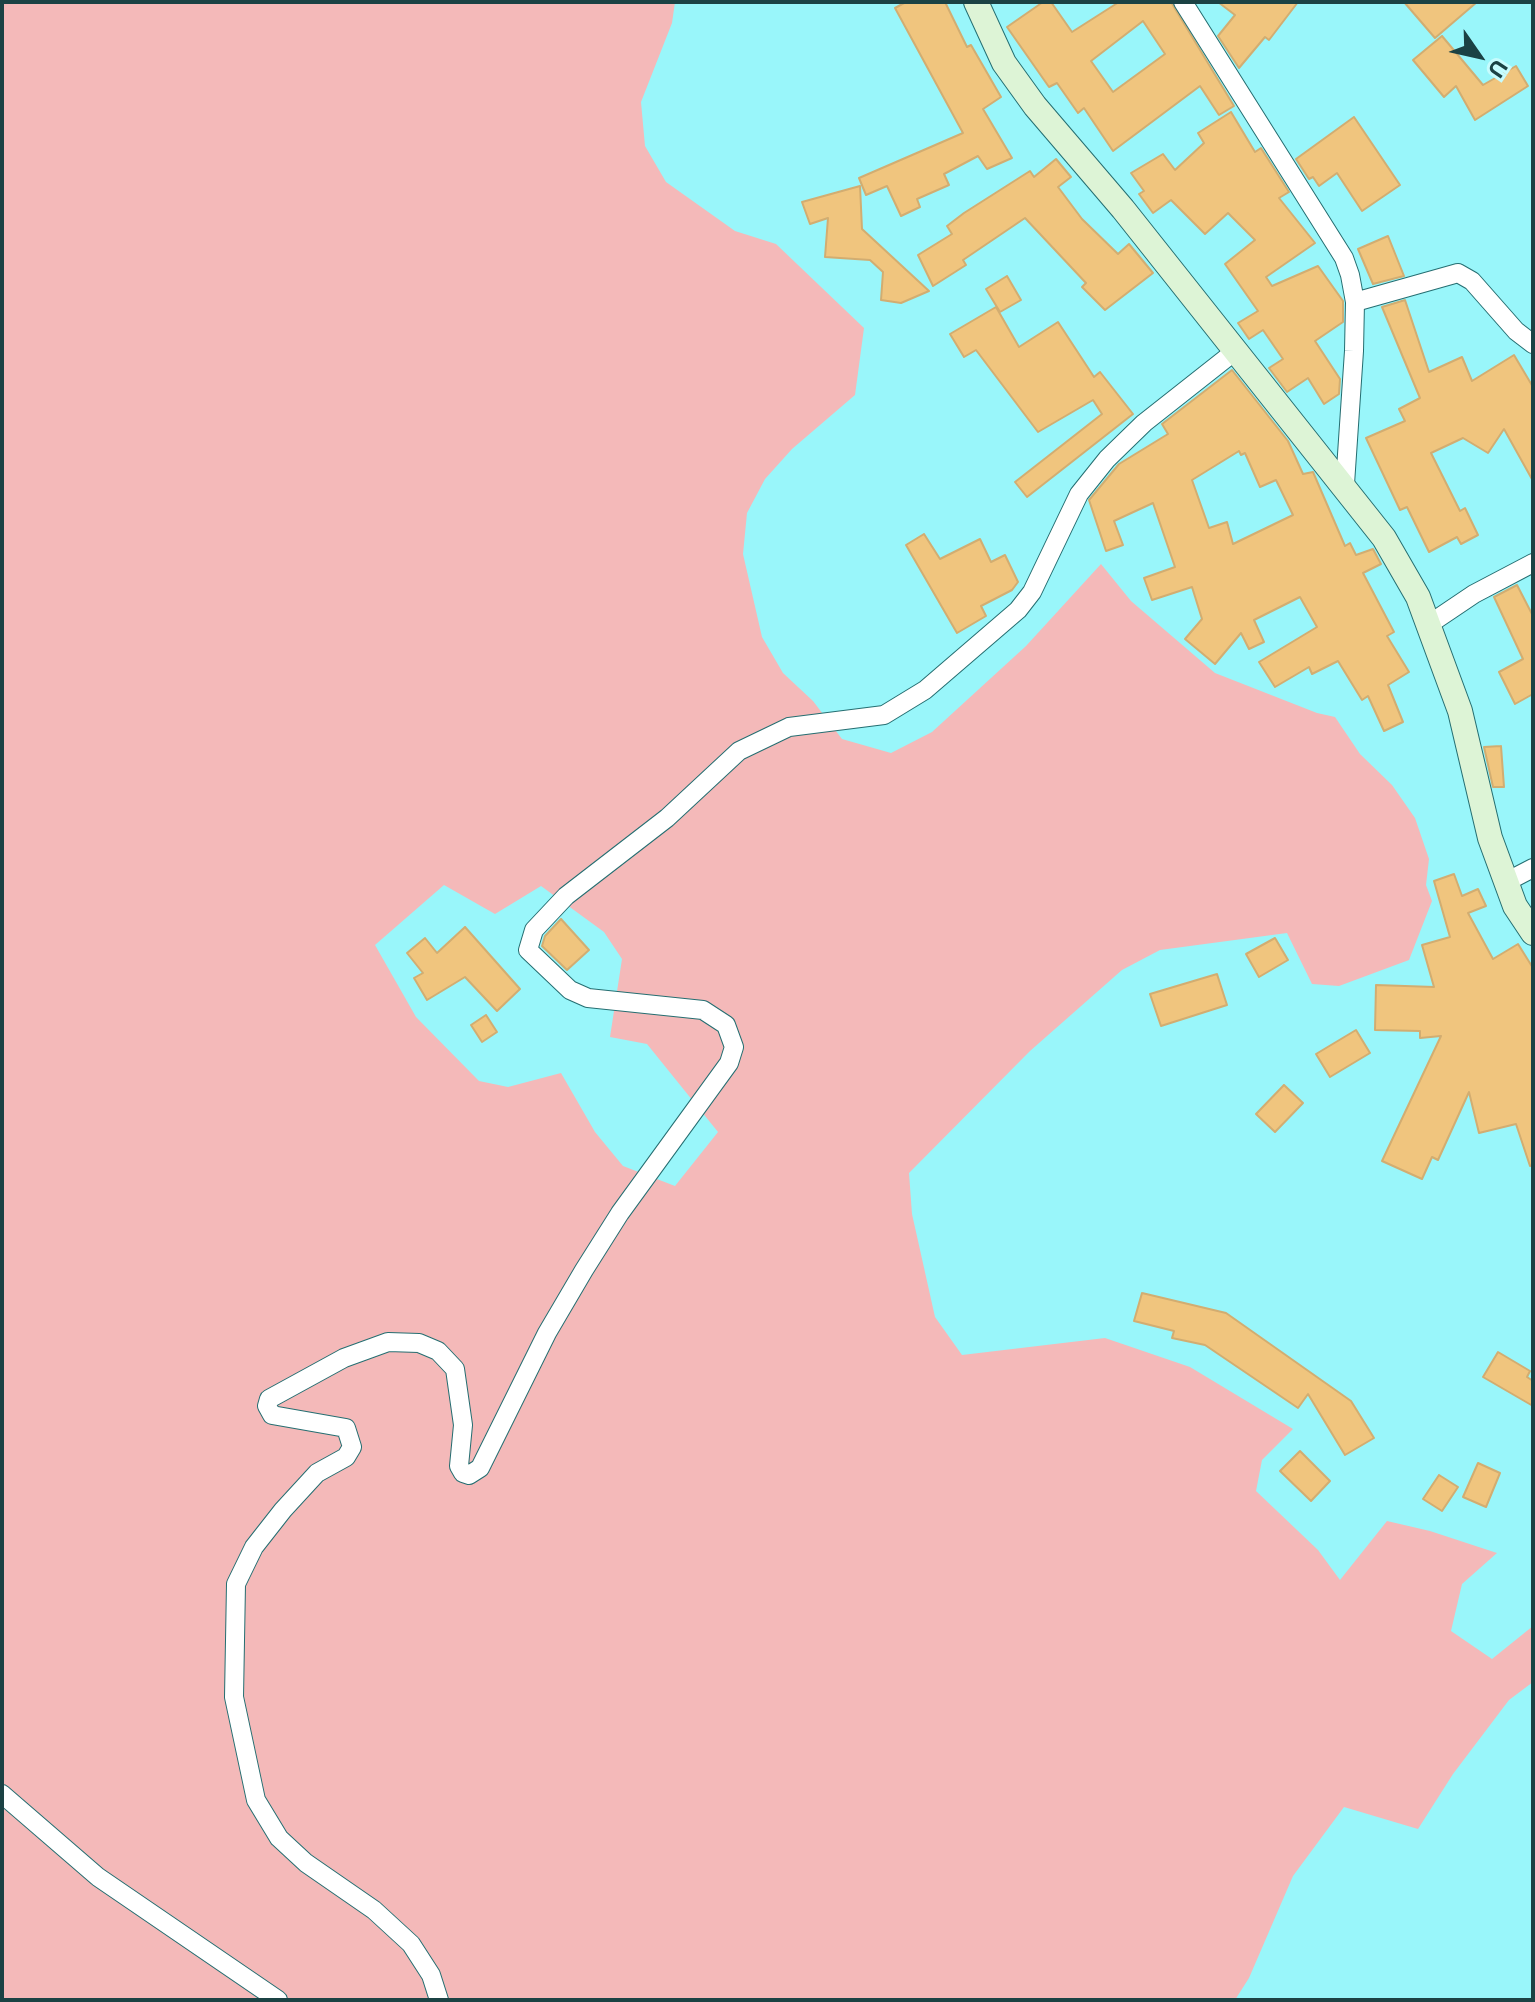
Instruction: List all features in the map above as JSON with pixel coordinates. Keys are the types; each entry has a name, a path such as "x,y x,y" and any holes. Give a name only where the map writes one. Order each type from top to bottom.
{"main road":[{"path":"976,2 1004,63 1035,106 1123,209 1234,352 1345,484 1384,538 1418,597 1460,711 1475,785 1506,882 1515,906 1533,933"}],"street":[{"path":"1183,2 1344,258 1355,302 1345,484"},
{"path":"1355,302 1458,273 1472,281 1516,331 1533,344"},
{"path":"439,2000 431,1975 411,1944 374,1910 306,1863 279,1838 256,1800 234,1697 236,1584 254,1547 283,1510 317,1473 346,1457 352,1447 346,1428 272,1415 267,1406 269,1399 344,1358 388,1342 419,1343 438,1351 455,1369 463,1425 459,1466 463,1473 469,1475 480,1468 547,1333 584,1270 620,1213 729,1063 734,1047 726,1025 703,1010 588,998 570,990 528,950 534,930 566,896 667,818 739,751 789,727 884,715 906,705 925,690 1025,601 1044,574 1079,494 1107,459 1144,423 1234,352"},
{"path":"1428,625 1474,594 1533,563"},
{"path":"1506,882 1533,868"},
{"path":"2,1794 46,1835 110,1886 278,2000"}],"shaded area":[{"path":"2,2 675,2 672,23 641,102 645,146 666,182 735,231 776,244 864,328 855,395 792,449 765,479 747,513 743,554 762,637 783,673 813,701 842,739 891,753 932,732 1026,646 1101,564 1131,601 1215,673 1317,713 1335,717 1360,754 1392,785 1415,818 1429,859 1426,885 1432,901 1409,960 1339,986 1312,984 1287,933 1160,950 1122,970 1030,1051 909,1173 912,1214 935,1317 962,1355 1105,1338 1190,1367 1293,1429 1262,1460 1256,1491 1318,1550 1340,1580 1387,1521 1430,1531 1497,1553 1462,1584 1451,1631 1492,1659 1533,1626 1533,1682 1509,1700 1453,1774 1418,1829 1344,1807 1293,1876 1249,1978 1235,2000 2,2000","holes":["444,885 495,914 541,886 604,932 622,959 610,1037 647,1044 718,1132 675,1186 623,1166 595,1132 561,1073 508,1087 479,1081 416,1017 375,945"]}],"building":[{"path":"906,2 945,2 967,47 971,45 1001,97 983,109 1012,158 987,169 978,156 944,174 949,185 917,199 920,207 901,216 887,186 866,195 859,178 963,133 895,8"},
{"path":"1043,2 1051,2 1072,32 1119,2 1171,2 1234,106 1219,115 1200,86 1113,151 1084,108 1078,113 1057,83 1049,87 1007,27","holes":["1143,21 1165,54 1113,92 1091,61"]},
{"path":"1218,2 1298,2 1269,40 1265,37 1239,68 1218,36 1235,15"},
{"path":"1404,2 1477,2 1435,38"},
{"path":"1442,36 1483,85 1516,66 1528,86 1475,120 1456,86 1444,97 1413,60"},
{"path":"1231,112 1255,152 1261,148 1289,192 1279,198 1315,243 1266,277 1272,286 1318,266 1343,301 1343,322 1315,341 1340,379 1339,394 1324,404 1308,378 1287,392 1269,368 1283,359 1263,330 1249,339 1238,323 1258,311 1225,264 1255,240 1228,213 1205,234 1171,200 1153,213 1139,194 1144,191 1131,173 1163,154 1175,170 1204,143 1198,133"},
{"path":"1354,117 1400,185 1362,211 1337,173 1319,186 1313,177 1309,179 1296,159"},
{"path":"1056,159 1071,177 1058,187 1082,219 1118,254 1129,244 1153,273 1105,310 1082,287 1086,283 1025,218 963,260 966,265 933,286 918,255 952,234 947,226 964,213 1030,171 1034,177"},
{"path":"860,186 862,229 929,291 901,303 881,300 883,272 870,260 825,257 828,218 810,224 802,202"},
{"path":"1388,236 1404,276 1373,284 1358,249"},
{"path":"1007,276 1021,300 1000,312 986,289"},
{"path":"1405,300 1429,372 1462,357 1472,381 1514,355 1533,387 1533,481 1504,429 1488,453 1463,438 1431,453 1460,511 1465,508 1478,535 1461,544 1457,537 1429,552 1407,507 1400,510 1366,438 1405,421 1399,409 1420,398 1382,307"},
{"path":"996,307 1019,347 1058,322 1094,377 1100,372 1133,414 1027,497 1015,482 1102,414 1093,400 1038,432 976,350 964,357 950,334"},
{"path":"1232,370 1288,441 1303,474 1313,472 1345,546 1350,543 1356,555 1373,549 1381,564 1363,573 1394,632 1387,636 1409,672 1388,685 1403,722 1384,731 1368,696 1362,700 1338,661 1312,674 1309,667 1275,687 1259,662 1317,627 1300,597 1254,620 1264,642 1249,649 1241,633 1215,664 1185,639 1202,619 1192,587 1152,600 1144,578 1175,567 1153,503 1114,521 1123,545 1106,551 1089,500 1119,464 1168,434 1162,424","holes":["1239,451 1241,455 1245,453 1260,487 1276,480 1293,515 1233,544 1227,522 1209,528 1192,480"]},
{"path":"924,534 940,559 980,539 991,562 1005,555 1018,582 1012,590 981,606 986,616 957,633 906,545"},
{"path":"1517,585 1533,616 1533,694 1515,704 1499,672 1523,659 1494,597"},
{"path":"1501,746 1504,787 1493,787 1484,747"},
{"path":"1454,874 1462,896 1478,889 1486,906 1468,913 1493,959 1518,944 1533,968 1533,1165 1530,1166 1516,1124 1479,1133 1469,1092 1438,1160 1432,1157 1422,1179 1382,1161 1441,1036 1420,1038 1420,1031 1375,1030 1376,985 1434,987 1422,945 1450,937 1434,881"},
{"path":"561,919 589,950 567,970 542,946 545,936"},
{"path":"465,927 520,989 497,1011 465,977 427,1000 414,978 423,973 407,953 425,938 437,953"},
{"path":"1275,938 1288,960 1259,977 1246,954"},
{"path":"1217,974 1227,1005 1161,1026 1150,994"},
{"path":"486,1015 497,1032 482,1042 471,1025"},
{"path":"1356,1030 1370,1053 1330,1077 1316,1054"},
{"path":"1284,1085 1303,1103 1275,1132 1256,1114"},
{"path":"1142,1293 1226,1313 1351,1401 1374,1438 1345,1455 1308,1394 1298,1408 1205,1345 1172,1338 1174,1331 1134,1321"},
{"path":"1498,1352 1530,1371 1527,1377 1533,1381 1533,1406 1483,1377"},
{"path":"1300,1451 1330,1481 1311,1501 1280,1471"},
{"path":"1478,1463 1500,1473 1486,1507 1463,1497"},
{"path":"1439,1475 1458,1487 1442,1511 1423,1499"}]}
